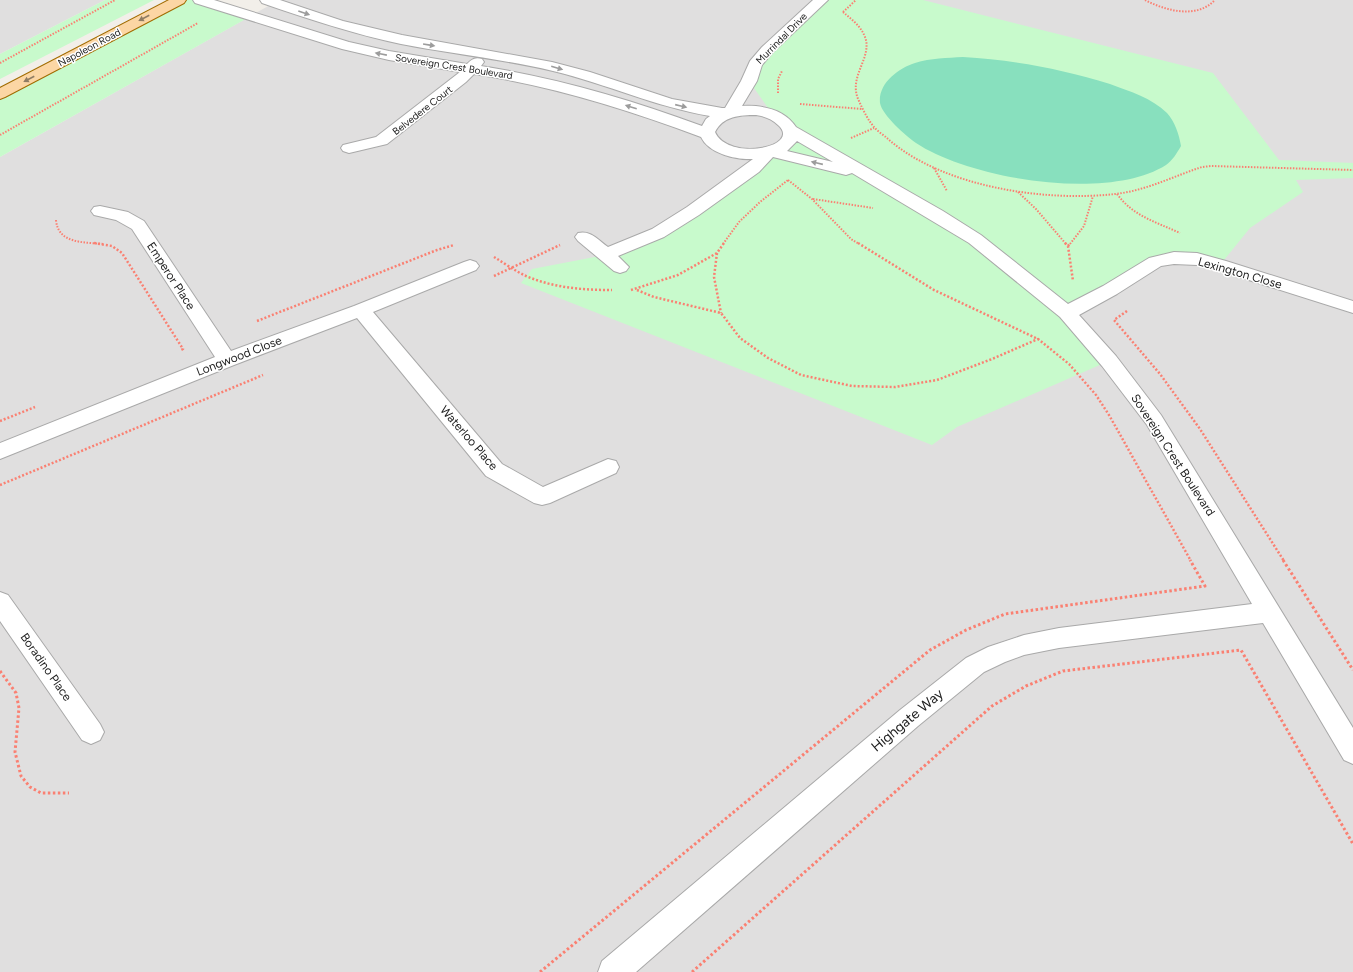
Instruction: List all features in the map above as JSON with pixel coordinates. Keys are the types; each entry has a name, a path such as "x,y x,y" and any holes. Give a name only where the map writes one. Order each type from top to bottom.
{"main road":[{"name":"Napoleon Road","path":"0,80 154,0"},
{"name":"Napoleon Road","path":"0,94 179,0"}],"street":[{"name":"Sovereign Crest Boulevard","path":"200,0 330,41 367,51 470,70 525,78 562,86 658,115 707,134 712,142 721,148 733,152 746,154 770,153 869,175"},
{"name":"Sovereign Crest Boulevard","path":"267,0 317,17 379,35 425,45 554,66 658,100 685,107 729,112 746,110 773,115 786,122 790,130 937,215 975,239 1067,313 1109,361 1154,420 1353,752"},
{"name":"Murrindal Drive","path":"729,112 749,82 752,69 759,59 821,0"},
{"name":"Belvedere Court","path":"349,148 381,142 461,79 484,54"},
{"path":"749,82 773,115"},
{"path":"707,134 709,125 716,118 729,112"},
{"path":"605,255 658,233 708,202 732,182 753,168 770,153 784,146 790,139 790,130"},
{"path":"732,182 733,152"},
{"name":"Emperor Place","path":"100,212 122,216 138,225 227,360"},
{"path":"584,237 620,267"},
{"name":"Lexington Close","path":"1067,313 1110,290 1155,262 1174,258 1197,259 1220,265 1353,307"},
{"name":"Longwood Close","path":"2,451 227,360 362,310 470,266"},
{"name":"Waterloo Place","path":"362,310 494,470 542,497 608,467"},
{"name":"Boradino Place","path":"0,602 91,732"},
{"name":"Highgate Way","path":"614,972 974,665 997,654 1018,647 1059,638 1268,612"}],"path":[{"path":"0,63 115,0"},
{"path":"839,16 856,0"},
{"path":"1145,0 1160,7 1189,11 1212,5 1215,0"},
{"path":"0,135 225,8"},
{"path":"843,12 859,26 864,34 866,51 856,78 857,99 874,128 900,150 934,167 990,186 1018,192 1093,196 1117,194 1145,187 1202,167 1211,166 1353,170"},
{"path":"780,98 778,79 786,66"},
{"path":"795,104 862,109"},
{"path":"782,178 788,180 812,199 851,239 948,297 993,316 1038,339 1069,364 1096,395 1205,586"},
{"path":"1018,192 1036,209 1068,246 1073,287"},
{"path":"1068,246 1084,226 1093,196"},
{"path":"812,199 874,208"},
{"path":"56,220 55,226 58,232 67,238 112,246 122,253 183,349"},
{"path":"717,253 714,277 721,313 740,338 768,358 801,375 852,386 895,387 937,380 992,359 1038,339"},
{"path":"636,290 654,297 721,313"},
{"path":"1133,306 1114,320 1160,374 1200,428 1353,670"},
{"path":"0,485 264,375"},
{"path":"692,972 992,706 1026,684 1042,677 1063,671 1242,650 1353,844"},
{"path":"0,671 16,693 19,708 15,752 20,776 30,787 41,793 69,793"}],"shaded area":[{"path":"0,0 105,0 0,54"},
{"path":"279,0 1353,0 1353,972 0,972 0,157"}],"green space":[{"path":"105,0 154,0 0,79 0,54"},
{"path":"179,0 200,0 251,16 0,157 0,94"},
{"path":"821,0 923,0 1213,73 1279,160 1353,163 1353,178 1296,180 1303,192 1250,228 1220,265 1174,258 1067,313 1109,361 957,427 932,445 521,283 532,269 605,255 644,239 790,139 749,81 750,75"},
{"path":"963,57 1001,60 1056,70 1110,84 1132,92 1154,103 1167,113 1176,128 1181,146 1166,165 1141,176 1110,182 1076,184 1004,176 970,167 940,156 916,143 895,125 882,108 880,96 882,89 891,77 909,65 933,59"}]}
